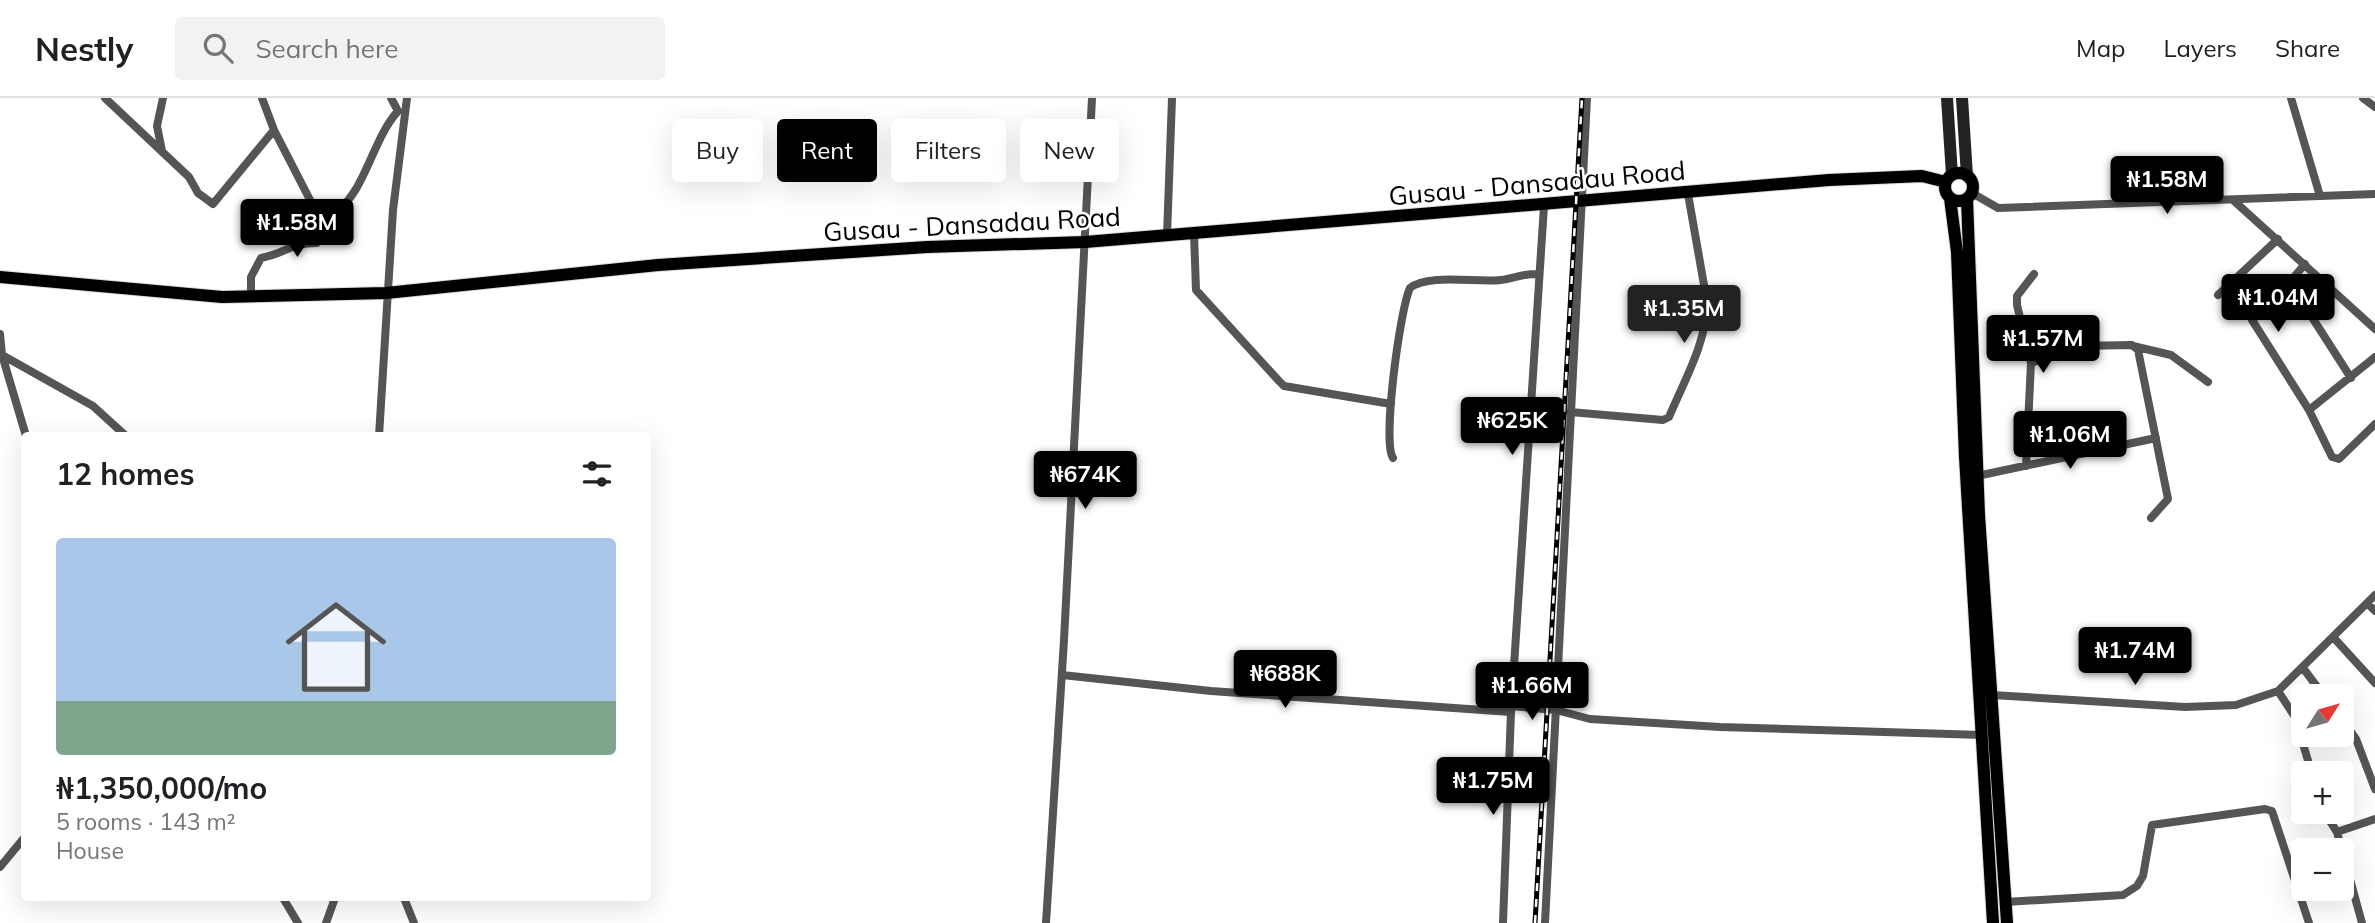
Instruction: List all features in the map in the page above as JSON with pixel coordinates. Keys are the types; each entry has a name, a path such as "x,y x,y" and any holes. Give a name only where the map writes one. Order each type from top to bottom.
{"main road":[{"path":"1947,98 1949,178 1945,191 1950,198 1956,234 1965,457 1993,923"},
{"path":"1962,98 1967,176 1973,186 1969,196 1977,476 2007,923"},
{"name":"Gusau - Dansadau Road","path":"0,278 222,297 251,294 386,293 658,265 927,247 1085,242 1583,203 1829,180 1922,176 1949,178"},
{"path":"1949,178 1967,176"},
{"path":"1950,198 1959,201 1969,196"}],"street":[{"path":"105,98 190,177 198,193 213,204 274,130"},
{"path":"162,151 157,126 163,98"},
{"path":"262,98 274,130 325,229"},
{"path":"379,432 386,293 407,101 391,98"},
{"path":"251,294 251,277 261,258 277,255 295,243 317,243 356,189 376,152 386,125 398,111 391,98"},
{"path":"1046,923 1062,675 1092,98"},
{"path":"1167,236 1172,98"},
{"path":"1545,923 1587,98"},
{"path":"2291,98 2320,196"},
{"path":"1570,412 1663,420 1669,417 1703,337 1707,318 1707,302 1688,194"},
{"path":"1969,196 1998,208 2375,194"},
{"path":"2233,200 2374,326"},
{"path":"1503,923 1511,708 1544,206"},
{"path":"1194,234 1196,290 1279,382 1284,386 1391,404"},
{"path":"2217,295 2278,239"},
{"path":"2305,264 2272,303 2252,320 2308,410 2332,457 2339,459 2375,424"},
{"path":"1393,458 1388,442 1391,404 1410,288 1422,281 1503,280 1521,274 1539,274"},
{"path":"2026,466 2031,363 2017,296 2034,274"},
{"path":"2324,280 2308,299 2308,311 2351,378"},
{"path":"0,334 2,355 25,432"},
{"path":"2031,363 2078,346 2133,346 2171,355 2208,382"},
{"path":"2133,346 2138,350 2168,499 2151,518"},
{"path":"2,355 93,406 122,432"},
{"path":"2308,410 2375,358"},
{"path":"1977,476 2156,438"},
{"path":"1992,695 2185,707 2236,705 2278,691 2375,595"},
{"path":"2367,603 2375,611"},
{"path":"2334,638 2375,682"},
{"path":"2302,668 2315,684"},
{"path":"1062,675 1211,691 1556,710 1590,719 1720,727 1982,735"},
{"path":"2278,691 2295,717 2308,761"},
{"path":"2354,736 2375,789"},
{"path":"2006,902 2123,895 2137,886 2143,876 2152,825 2266,809 2272,811 2309,923"},
{"path":"2337,832 2375,819"},
{"path":"2332,824 2337,832 2362,923"},
{"path":"0,867 21,842"},
{"path":"285,901 298,923"},
{"path":"326,923 334,901"},
{"path":"405,901 414,923"}],"railway":[{"path":"1535,923 1582,98"}]}
